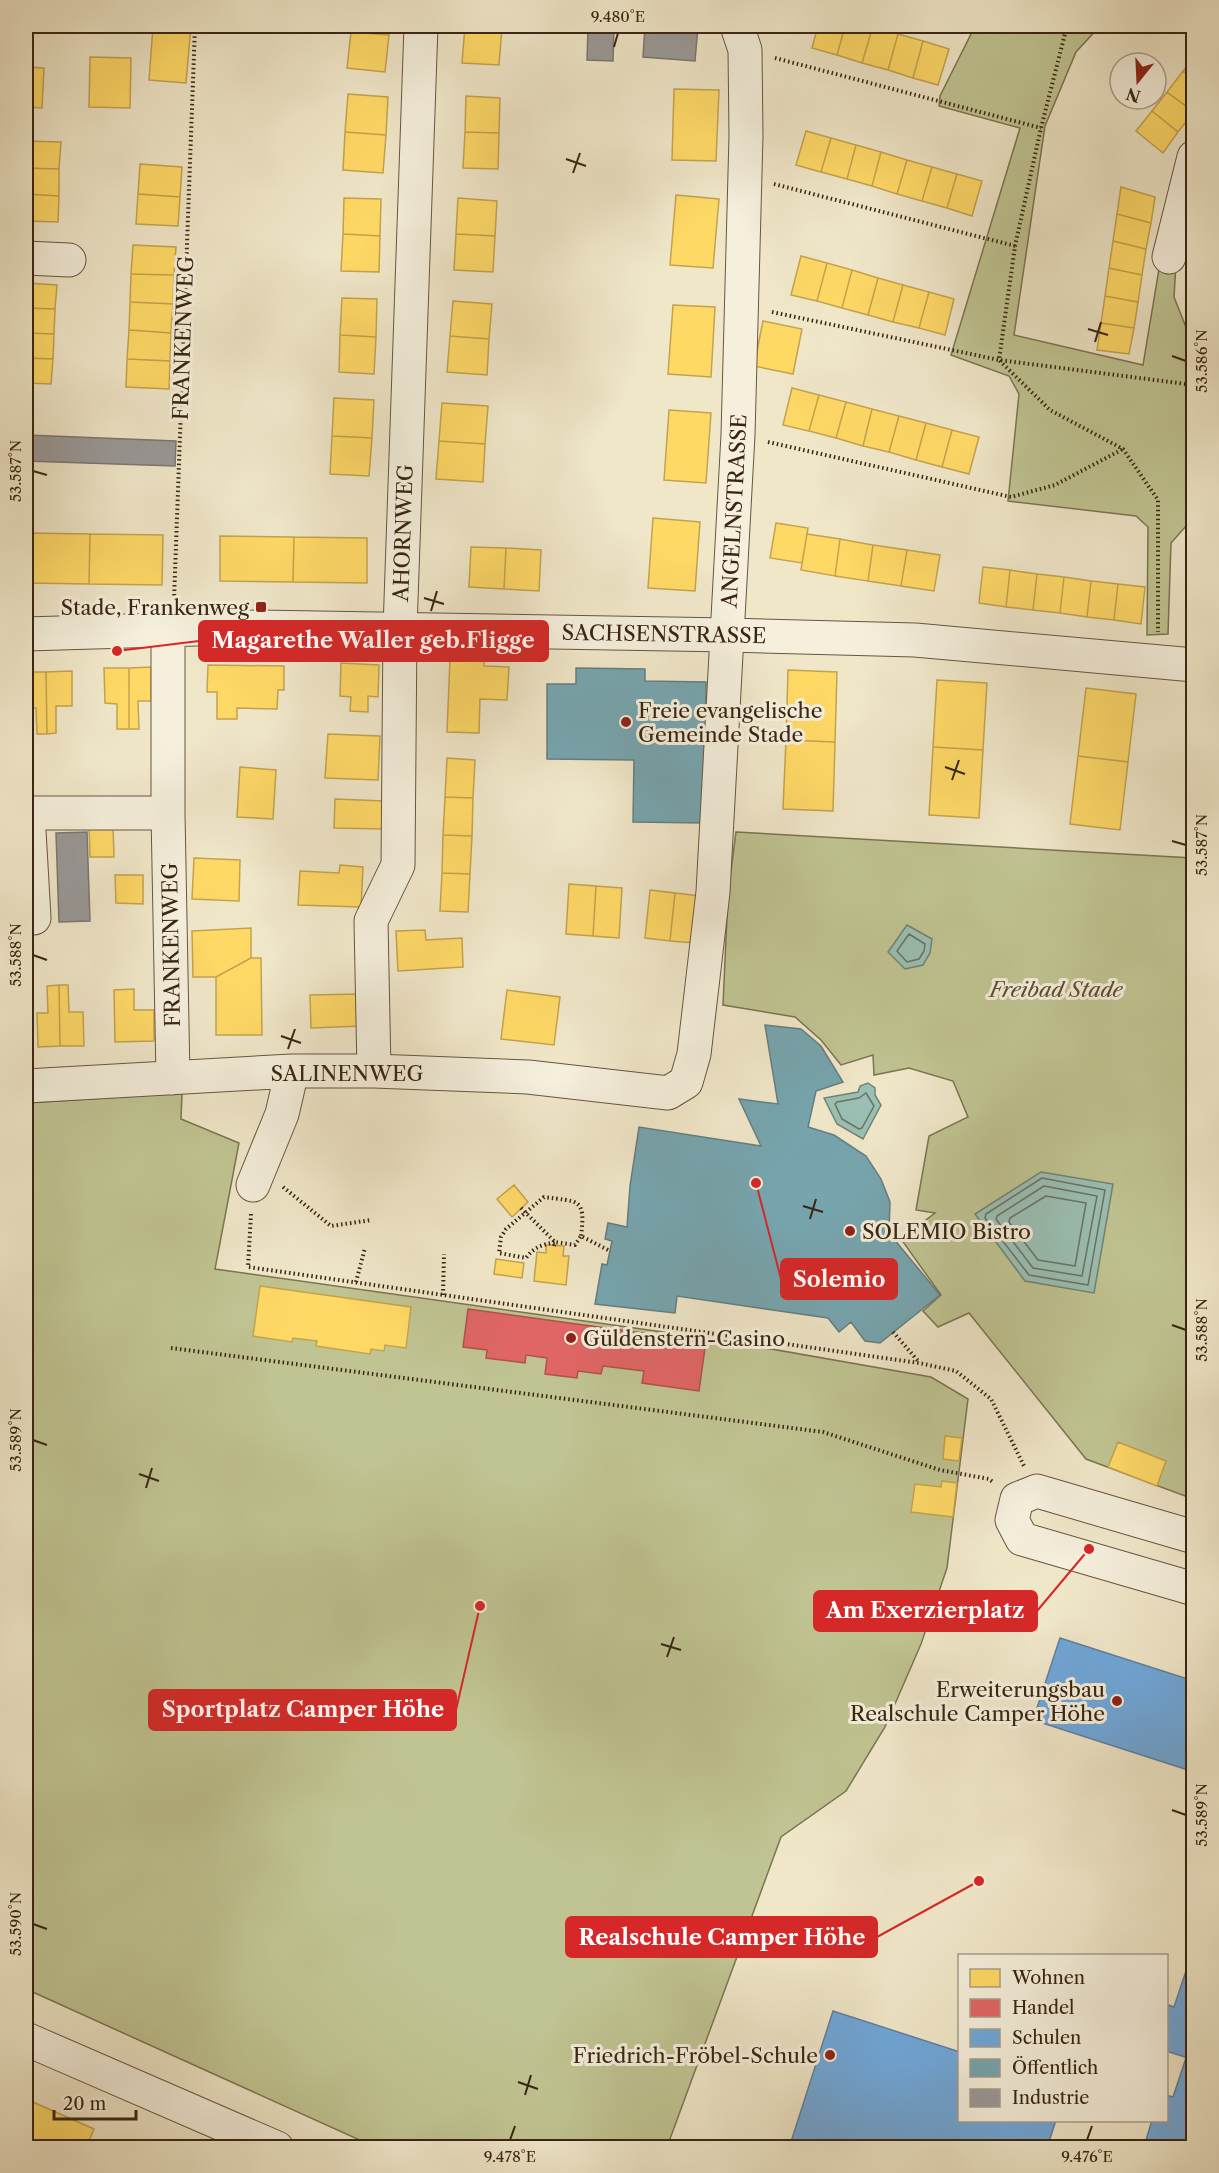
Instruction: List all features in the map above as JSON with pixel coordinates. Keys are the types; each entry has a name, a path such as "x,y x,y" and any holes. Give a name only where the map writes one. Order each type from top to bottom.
{"street":[{"name":"AHORNWEG","path":"374,1071 371,921 398,865 400,629 421,26"},
{"name":"ANGELNSTRASSE","path":"668,1093 686,1082 694,1054 713,892 729,635 738,435 745,176 741,38"},
{"path":"1169,257 1194,157"},
{"path":"26,258 69,260"},
{"name":"SACHSENSTRASSE","path":"26,634 260,627 729,635 915,640 1194,665"},
{"name":"FRANKENWEG","path":"162,630 174,1078"},
{"path":"34,918 28,813 168,813"},
{"path":"256,1176 282,1114 292,1071"},
{"name":"SALINENWEG","path":"26,1086 292,1071 374,1071 528,1077 668,1093"},
{"path":"1194,1537 1036,1491 1017,1499 1012,1520 1022,1539 1194,1589"},
{"path":"26,2039 277,2148"}],"path":[{"name":"FRANKENWEG","path":"162,630 153,607 173,608 195,26"},
{"path":"999,360 1015,246 1041,128 1067,26"},
{"path":"741,38 1041,128"},
{"path":"745,176 1015,246"},
{"path":"742,306 999,360 1194,385"},
{"path":"999,360 1050,410 1123,449 1158,500 1157,662"},
{"path":"738,435 1011,497 1055,485 1123,449"},
{"path":"371,1220 331,1227 256,1176 248,1267 919,1362 956,1371 991,1399 1036,1491"},
{"path":"544,1197 576,1202 582,1207 581,1236 575,1245 541,1245 531,1251 526,1258 499,1253 501,1237 506,1228 544,1197"},
{"path":"521,1208 555,1244"},
{"path":"581,1236 610,1251"},
{"path":"356,1283 365,1248"},
{"path":"443,1295 444,1254"},
{"path":"893,1332 919,1362"},
{"path":"171,1348 823,1432 940,1470 958,1472"}],"green space":[{"path":"970,26 1100,26 1076,52 1045,126 1014,335 1143,365 1160,263 1176,264 1174,297 1193,345 1194,527 1186,526 1171,543 1168,634 1147,635 1148,527 1136,516 1008,501 1019,394 1009,376 951,355 1020,128 939,106 940,96 971,34"},
{"name":"Freibad Stade","path":"736,832 1193,858 1193,1499 1086,1459 969,1313 938,1327 923,1311 941,1295 901,1239 935,1213 916,1210 929,1136 968,1117 953,1081 909,1068 874,1075 873,1055 841,1065 821,1040 795,1017 723,1005 728,894"},
{"path":"182,1093 181,1119 239,1143 215,1269 720,1340 931,1377 968,1399 947,1568 921,1644 885,1727 846,1791 781,1837 667,2147 375,2147 26,1989 26,1103"}],"water":[{"path":"907,925 932,939 930,953 923,965 905,969 888,952"},
{"path":"868,1083 875,1088 875,1095 881,1105 863,1139 837,1124 824,1098 858,1092 860,1086"},
{"path":"1041,1172 1113,1184 1094,1293 1025,1281 975,1214"}],"building: Wohnen":[{"path":"153,26 191,26 186,83 149,80"},
{"path":"351,26 390,26 389,35 351,32"},
{"path":"465,26 502,28 499,65 462,63"},
{"path":"465,26 502,26 502,28"},
{"path":"818,26 845,26 837,55 812,48"},
{"path":"845,26 873,26 862,63 837,55"},
{"path":"873,26 898,34 888,70 862,63"},
{"path":"351,32 389,35 385,72 347,68"},
{"path":"898,34 923,41 913,78 888,70"},
{"path":"923,41 949,49 938,85 913,78"},
{"path":"90,57 131,58 130,108 89,107"},
{"path":"1194,58 1194,80 1183,71"},
{"path":"26,67 44,68 42,108 26,107"},
{"path":"1183,71 1194,80 1194,112 1168,93"},
{"path":"674,89 719,90 716,161 672,160"},
{"path":"1168,93 1194,112 1178,132 1152,111 1168,111"},
{"path":"348,94 388,97 386,135 345,132"},
{"path":"466,96 500,98 499,133 465,132"},
{"path":"1152,111 1178,132 1163,153 1136,131"},
{"path":"806,131 831,138 821,172 796,165"},
{"path":"345,132 386,135 383,173 343,170"},
{"path":"465,132 499,133 498,169 463,168"},
{"path":"831,138 856,145 847,179 821,172"},
{"path":"26,141 61,142 59,169 26,168"},
{"path":"856,145 881,152 872,186 847,179"},
{"path":"881,152 907,160 897,194 872,186"},
{"path":"907,160 932,167 922,201 897,194"},
{"path":"140,164 182,167 180,197 138,194"},
{"path":"932,167 957,174 947,208 922,201"},
{"path":"26,168 59,169 59,196 26,194"},
{"path":"957,174 982,181 972,216 947,208"},
{"path":"1121,187 1155,197 1151,223 1117,214"},
{"path":"26,194 59,196 58,222 26,221"},
{"path":"138,194 180,197 178,226 136,224"},
{"path":"676,195 719,199 713,268 670,265"},
{"path":"344,198 381,199 380,236 343,234"},
{"path":"458,198 497,201 495,236 456,234"},
{"path":"1117,214 1151,223 1146,249 1113,241"},
{"path":"343,234 380,236 379,272 341,271"},
{"path":"456,234 495,236 493,272 454,270"},
{"path":"1113,241 1146,249 1142,275 1109,268"},
{"path":"133,245 176,247 174,275 131,274"},
{"path":"801,256 827,263 817,301 791,295"},
{"path":"827,263 852,270 842,308 817,301"},
{"path":"1109,268 1142,275 1138,302 1105,296"},
{"path":"852,270 878,278 868,315 842,308"},
{"path":"131,274 174,275 173,304 130,302"},
{"path":"878,278 903,285 893,322 868,315"},
{"path":"26,283 57,285 55,309 26,308"},
{"path":"903,285 929,292 919,328 893,322"},
{"path":"929,292 954,299 945,335 919,328"},
{"path":"1105,296 1138,302 1134,328 1101,323"},
{"path":"342,298 377,299 376,337 340,335"},
{"path":"453,301 492,304 489,339 450,336"},
{"path":"130,302 173,304 171,333 129,330"},
{"path":"673,305 715,307 711,377 668,374"},
{"path":"26,308 55,309 54,334 26,333"},
{"path":"763,321 802,329 793,374 754,366"},
{"path":"1101,323 1134,328 1129,354 1097,350"},
{"path":"129,330 171,333 170,361 127,359"},
{"path":"26,333 54,334 53,359 26,358"},
{"path":"340,335 376,337 374,374 339,372"},
{"path":"450,336 489,339 487,375 447,372"},
{"path":"26,358 53,359 51,384 26,383"},
{"path":"127,359 170,361 169,389 126,387"},
{"path":"792,388 819,395 809,431 783,425"},
{"path":"819,395 846,402 836,438 809,431"},
{"path":"334,398 374,400 372,438 332,436"},
{"path":"846,402 872,409 863,446 836,438"},
{"path":"442,403 488,406 485,444 439,441"},
{"path":"872,409 899,416 889,452 863,446"},
{"path":"669,410 711,413 706,483 664,480"},
{"path":"899,416 926,423 916,460 889,452"},
{"path":"926,423 952,430 942,467 916,460"},
{"path":"952,430 979,437 969,474 942,467"},
{"path":"332,436 372,438 369,476 330,474"},
{"path":"439,441 485,444 483,482 436,479"},
{"path":"653,518 700,522 695,591 648,588"},
{"path":"776,523 808,528 802,563 770,558"},
{"path":"26,533 90,534 89,584 26,583"},
{"path":"90,534 163,535 162,585 89,584"},
{"path":"807,534 840,539 835,576 801,570"},
{"path":"220,536 294,537 293,582 220,581"},
{"path":"294,537 367,538 367,583 293,582"},
{"path":"840,539 873,545 868,581 835,576"},
{"path":"873,545 907,550 901,586 868,581"},
{"path":"471,547 506,548 504,589 469,587"},
{"path":"506,548 541,550 539,591 504,589"},
{"path":"907,550 940,555 934,591 901,586"},
{"path":"983,567 1010,570 1006,607 979,603"},
{"path":"1010,570 1037,574 1033,610 1006,607"},
{"path":"1037,574 1064,577 1060,613 1033,610"},
{"path":"1064,577 1091,581 1087,617 1060,613"},
{"path":"1091,581 1118,584 1114,620 1087,617"},
{"path":"1118,584 1145,587 1141,624 1114,620"},
{"path":"450,659 484,661 484,666 509,667 507,700 480,699 479,733 447,732"},
{"path":"341,663 379,665 378,697 368,696 368,712 350,711 351,697 340,696"},
{"path":"208,665 284,666 284,690 278,690 277,709 237,708 237,719 217,719 217,692 207,692"},
{"path":"151,667 151,701 138,701 139,729 129,729 129,668"},
{"path":"104,668 129,668 129,729 117,729 117,704 105,703"},
{"path":"788,670 837,672 835,742 786,740"},
{"path":"72,671 72,706 56,706 56,733 47,734 46,672"},
{"path":"26,672 46,672 47,734 37,734 36,708 26,708"},
{"path":"937,680 987,683 983,750 933,747"},
{"path":"1086,688 1136,694 1128,762 1078,756"},
{"path":"328,734 380,736 378,780 325,778"},
{"path":"786,740 835,742 833,811 783,809"},
{"path":"933,747 983,750 979,818 929,815"},
{"path":"1078,756 1128,762 1120,830 1070,824"},
{"path":"447,758 475,760 473,798 445,797"},
{"path":"240,767 276,770 273,819 237,817"},
{"path":"445,797 473,798 472,836 443,835"},
{"path":"335,799 384,801 383,829 334,828"},
{"path":"89,825 113,825 114,857 90,857"},
{"path":"443,835 472,836 470,874 442,873"},
{"path":"194,858 240,860 239,901 192,899"},
{"path":"340,865 363,867 361,907 298,905 300,871 339,873"},
{"path":"442,873 470,874 468,912 440,911"},
{"path":"115,875 143,875 143,904 116,903"},
{"path":"569,884 596,886 593,936 566,934"},
{"path":"596,886 622,888 619,938 593,936"},
{"path":"650,890 675,893 670,941 645,938"},
{"path":"675,893 700,896 696,943 670,941"},
{"path":"251,928 251,958 216,977 193,977 192,931"},
{"path":"425,930 426,940 462,938 463,967 398,971 396,931"},
{"path":"251,958 261,958 262,1035 216,1035 216,977"},
{"path":"59,985 60,1046 38,1047 37,1013 48,1013 47,986"},
{"path":"59,985 68,985 69,1012 83,1012 84,1046 60,1046"},
{"path":"134,989 134,1010 154,1010 154,1041 115,1042 114,990"},
{"path":"507,990 560,997 554,1045 501,1039"},
{"path":"359,994 361,1026 311,1028 310,995"},
{"path":"514,1185 528,1202 512,1217 497,1199"},
{"path":"546,1245 564,1246 563,1256 569,1256 566,1285 534,1281 537,1252 546,1253"},
{"path":"496,1259 524,1263 522,1278 494,1274"},
{"path":"260,1286 411,1307 406,1348 385,1345 384,1351 371,1349 370,1354 316,1346 317,1341 293,1338 292,1342 253,1336"},
{"path":"945,1436 962,1438 959,1461 943,1459"},
{"path":"1118,1442 1166,1461 1157,1486 1108,1467"},
{"path":"942,1481 957,1483 953,1517 911,1512 915,1484 941,1487"},
{"path":"26,2099 94,2129 86,2148 26,2148"},
{"path":"127,2141 142,2148 124,2148"}],"building: Handel":[{"path":"468,1309 649,1334 648,1340 705,1348 699,1391 642,1383 644,1371 603,1366 601,1374 578,1371 577,1378 545,1374 547,1358 526,1355 525,1363 486,1358 487,1350 463,1347"}],"building: Schulen":[{"name":"Erweiterungsbau Realschule Camper Höhe","path":"1060,1638 1194,1681 1194,1772 1033,1720"},
{"path":"1194,1947 1194,2060 1168,2052 1168,2005 1174,2007"},
{"path":"833,2011 958,2051 958,2122 1055,2122 1047,2148 789,2148"},
{"path":"1186,2058 1194,2060 1194,2127 1187,2148 1169,2148 1146,2140 1151,2122 1168,2122 1168,2096 1173,2097"}],"building: Öffentlich":[{"name":"Freie evangelische Gemeinde Stade","path":"576,668 645,669 645,681 706,682 705,823 633,822 634,760 547,759 547,684 576,684"},
{"path":"765,1025 801,1029 821,1046 843,1082 816,1091 808,1127 834,1135 866,1156 881,1179 890,1202 889,1233 940,1295 880,1343 865,1341 851,1322 839,1332 828,1318 677,1296 675,1313 595,1304 602,1264 607,1265 612,1241 605,1239 608,1223 627,1227 630,1186 639,1127 761,1146 739,1099 778,1104"}],"building: Industrie":[{"path":"588,26 614,26 613,61 587,60"},
{"path":"645,26 698,26 695,61 643,57"},
{"path":"26,435 176,441 175,466 26,461"},
{"path":"87,832 90,921 59,922 56,833"}],"place":[{"name":"Stade, Frankenweg","path":"261,607"},
{"name":"Magarethe Waller geb.Fligge","path":"117,651"},
{"name":"Freie evangelische Gemeinde Stade","path":"626,722"},
{"name":"Solemio","path":"756,1183"},
{"name":"SOLEMIO Bistro","path":"850,1231"},
{"name":"Güldenstern-Casino","path":"571,1338"},
{"name":"Am Exerzierplatz","path":"1089,1549"},
{"name":"Sportplatz Camper Höhe","path":"480,1606"},
{"name":"Erweiterungsbau Realschule Camper Höhe","path":"1117,1701"},
{"name":"Realschule Camper Höhe","path":"979,1881"},
{"name":"Friedrich-Fröbel-Schule","path":"830,2055"}]}
